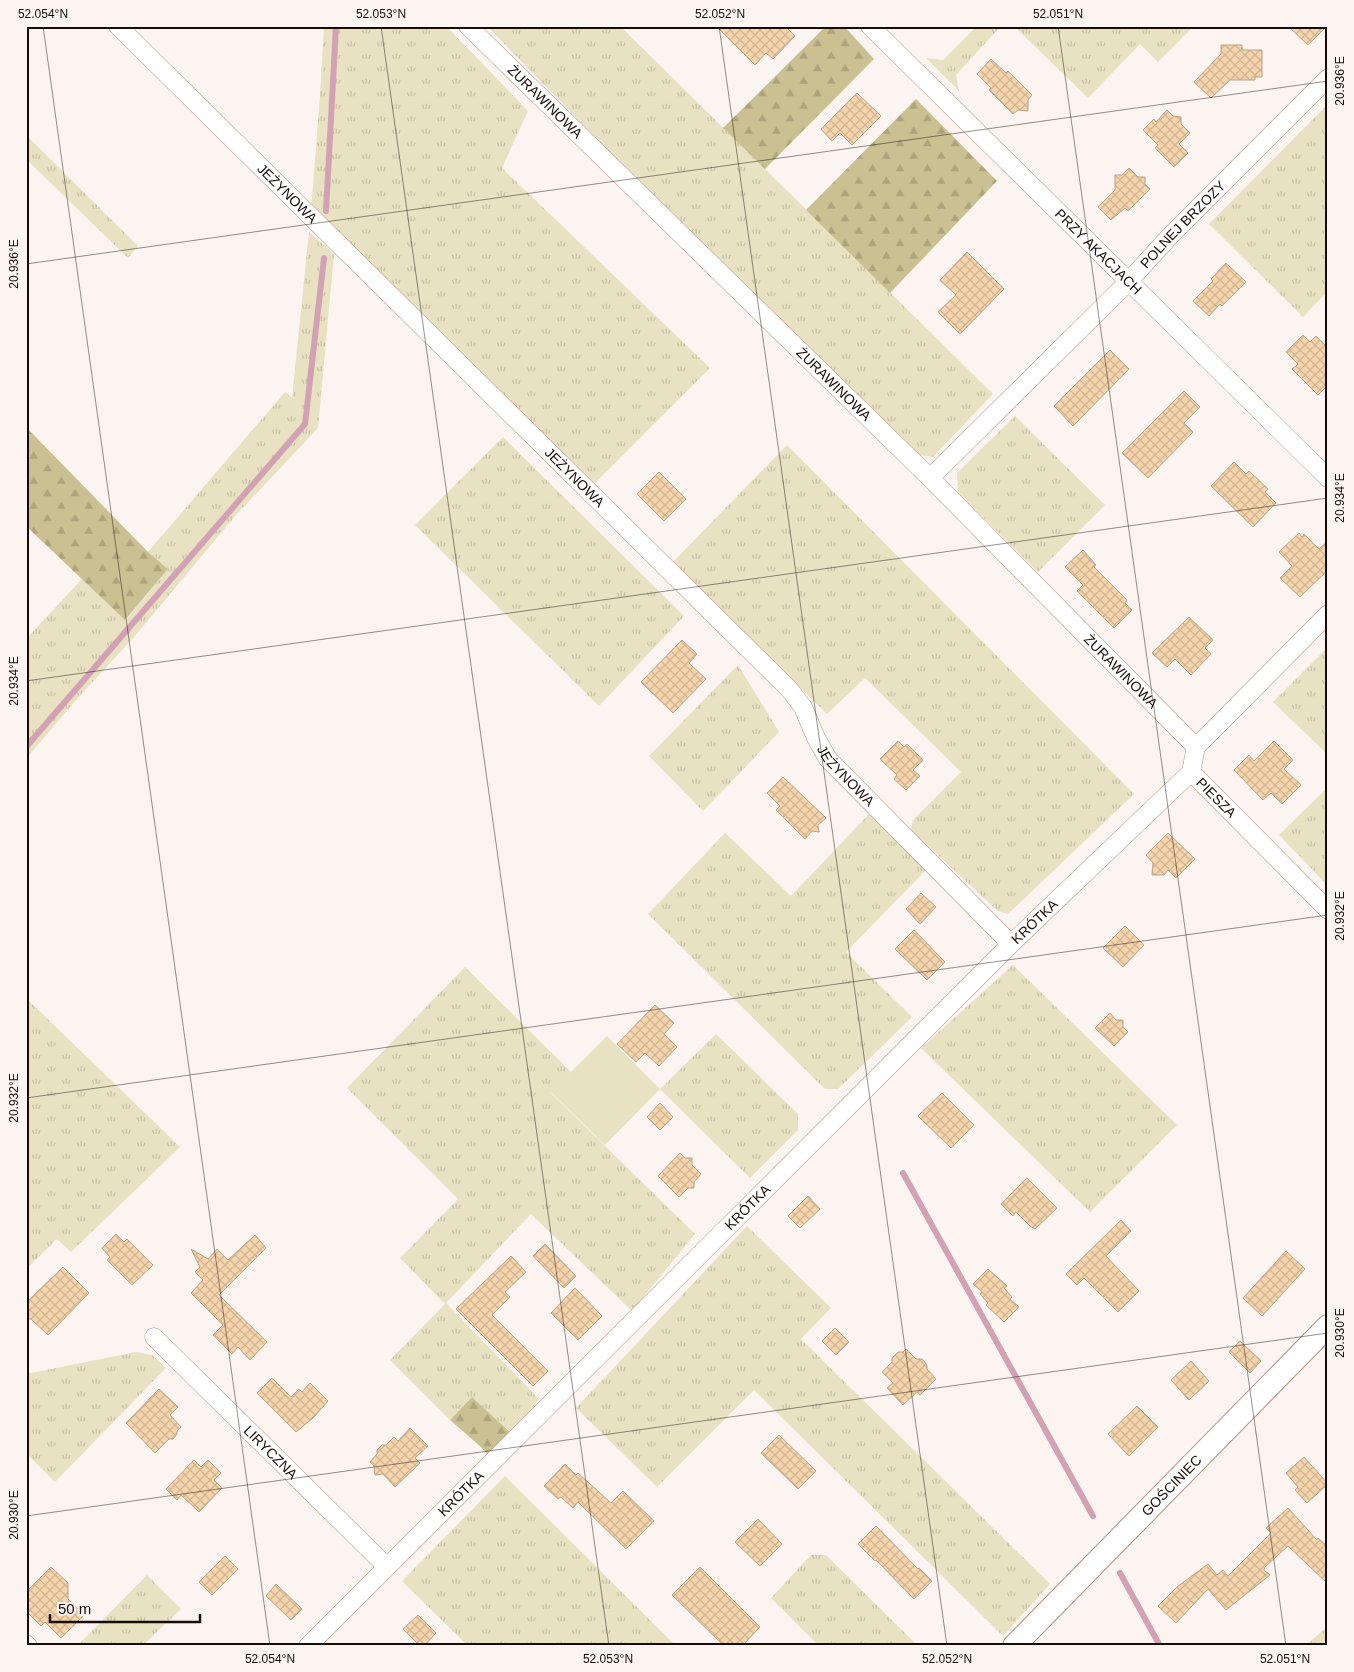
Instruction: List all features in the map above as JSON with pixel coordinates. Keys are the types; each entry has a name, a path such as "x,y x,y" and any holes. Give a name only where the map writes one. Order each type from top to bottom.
{"street":[{"name":"JEŻYNOWA","path":"118,26 789,689 803,707 816,738 828,758 1011,944"},
{"name":"ŻURAWINOWA","path":"468,26 930,478 1196,746"},
{"name":"PRZY AKACJACH","path":"870,26 1328,478"},
{"name":"POLNEJ BRZOZY","path":"930,478 1129,282 1170,236 1328,78"},
{"path":"1196,746 1328,614"},
{"name":"PIESZA","path":"1196,746 1191,772 1328,910"},
{"name":"KRÓTKA","path":"308,1646 1011,944 1191,772"},
{"name":"GOŚCINIEC","path":"1014,1646 1328,1326"},
{"name":"LIRYCZNA","path":"154,1337 386,1566"}],"green space":[{"path":"324,26 446,26 528,111 502,168 710,368 593,485 311,211"},
{"path":"487,26 620,26 993,394 933,457 919,455 585,127"},
{"path":"826,26 844,26 874,59 765,169 723,128"},
{"path":"977,26 1001,26 956,75 959,91 926,58 943,60"},
{"path":"1014,26 1194,26 1158,62 1140,44 1088,98"},
{"path":"916,99 997,181 890,293 806,210"},
{"path":"1328,104 1328,291 1303,317 1209,224"},
{"path":"26,135 138,246 128,258 26,159"},
{"path":"309,232 334,254 318,428 236,515 134,637 77,699 26,759 26,639 82,579 126,620 168,569 148,552 285,392 292,398"},
{"path":"1015,416 1105,505 1038,572 958,492 957,473"},
{"path":"26,427 148,552 168,569 125,620 26,526"},
{"path":"503,437 684,616 599,706 415,525"},
{"path":"787,445 1134,794 1008,914 998,911 911,830 913,820 961,772 865,678 827,714 672,563"},
{"path":"1328,647 1328,755 1273,702"},
{"path":"738,665 779,732 703,811 649,756"},
{"path":"1328,787 1328,886 1279,835"},
{"path":"869,814 926,870 846,952 912,1017 838,1089 825,1089 648,914 725,833 791,896"},
{"path":"1013,965 1177,1125 1090,1212 921,1048"},
{"path":"465,967 571,1072 551,1093 695,1234 632,1311 531,1214 446,1303 539,1399 512,1434 472,1397 450,1420 390,1360 445,1304 400,1258 458,1199 347,1088"},
{"path":"26,998 180,1147 71,1252 57,1239 26,1269"},
{"path":"716,1034 798,1114 798,1130 750,1178 660,1089"},
{"path":"607,1036 660,1089 605,1145 551,1092"},
{"path":"747,1226 831,1308 801,1339 1050,1584 1003,1636 754,1390 657,1487 576,1408"},
{"path":"136,1352 152,1355 166,1368 55,1482 26,1453 26,1374"},
{"path":"472,1397 512,1434 489,1456 450,1420"},
{"path":"505,1476 676,1646 468,1646 402,1581"},
{"path":"811,1555 826,1555 918,1646 819,1646 771,1598"},
{"path":"147,1575 181,1609 142,1646 77,1646"},
{"path":"1328,1626 1328,1646 1305,1646"}],"building":[{"path":"716,26 785,26 795,36 773,59 766,53 755,65"},
{"path":"1288,26 1327,26 1308,45"},
{"path":"1221,45 1242,45 1242,50 1262,50 1262,77 1255,77 1255,80 1230,80 1211,98 1194,82 1221,54"},
{"path":"991,59 1006,73 1008,71 1032,95 1028,100 1028,111 1018,110 1013,114 989,90 991,88 977,74"},
{"path":"857,93 881,116 852,145 840,133 832,141 821,129"},
{"path":"1167,110 1173,116 1181,117 1181,124 1190,133 1179,144 1188,153 1174,167 1155,148 1158,145 1143,130 1154,119 1156,122"},
{"path":"1129,168 1138,177 1145,177 1145,184 1150,189 1128,211 1125,208 1111,220 1098,207 1115,190 1115,175 1122,175"},
{"path":"967,252 1004,289 960,334 938,312 956,295 940,280"},
{"path":"1226,263 1246,282 1209,316 1193,301 1213,281 1211,279"},
{"path":"1303,335 1310,342 1316,336 1328,348 1328,385 1318,395 1292,369 1298,364 1286,352"},
{"path":"1110,350 1129,369 1073,426 1054,406"},
{"path":"1184,391 1200,407 1184,423 1193,432 1148,478 1122,453"},
{"path":"1234,462 1246,474 1249,471 1268,489 1265,492 1276,503 1253,527 1211,486"},
{"path":"659,472 686,499 664,521 637,494"},
{"path":"1299,533 1302,537 1304,534 1319,549 1328,541 1328,570 1300,597 1280,578 1292,566 1279,552"},
{"path":"1083,550 1096,565 1094,567 1127,600 1125,603 1132,610 1114,628 1077,591 1083,585 1065,567"},
{"path":"1189,617 1213,640 1205,648 1211,654 1191,675 1175,659 1167,667 1152,653"},
{"path":"682,640 697,654 689,663 706,679 673,713 641,682"},
{"path":"898,741 904,747 907,744 923,760 913,770 920,776 906,790 894,779 897,775 880,759"},
{"path":"1274,741 1293,760 1284,769 1301,785 1282,804 1271,793 1263,800 1234,770 1249,755 1254,761"},
{"path":"783,777 826,818 818,825 819,832 812,831 805,839 776,810 780,806 767,793"},
{"path":"1168,833 1195,859 1176,878 1168,870 1164,875 1152,875 1153,863 1146,855"},
{"path":"921,893 936,907 920,924 906,909"},
{"path":"1125,926 1144,945 1123,967 1103,948"},
{"path":"914,930 945,962 927,980 895,949"},
{"path":"655,1005 674,1023 664,1034 677,1047 659,1066 645,1053 636,1062 617,1044"},
{"path":"1110,1013 1116,1020 1123,1020 1123,1027 1128,1032 1114,1046 1095,1028"},
{"path":"942,1093 974,1125 951,1148 918,1116"},
{"path":"660,1103 673,1117 660,1130 647,1117"},
{"path":"680,1153 685,1158 692,1158 692,1165 701,1174 694,1182 694,1188 688,1188 679,1197 658,1176"},
{"path":"1027,1178 1057,1208 1035,1229 1016,1212 1013,1216 1001,1204"},
{"path":"808,1196 820,1209 800,1228 788,1216"},
{"path":"1121,1220 1131,1231 1106,1256 1139,1291 1118,1312 1084,1278 1077,1285 1066,1274"},
{"path":"116,1234 124,1242 127,1239 153,1265 132,1285 107,1260 110,1257 102,1248"},
{"path":"255,1235 266,1248 219,1295 267,1342 250,1360 238,1347 232,1354 213,1335 223,1325 191,1293 203,1280 195,1272 200,1267 191,1249 208,1259 217,1249 228,1260"},
{"path":"545,1244 576,1276 564,1288 533,1256"},
{"path":"1286,1251 1305,1269 1262,1316 1243,1298"},
{"path":"511,1256 526,1272 505,1292 510,1297 492,1315 548,1371 533,1386 456,1309"},
{"path":"63,1267 89,1293 48,1335 31,1319 26,1319 26,1303"},
{"path":"988,1269 1007,1286 1004,1288 1012,1297 1010,1299 1019,1307 1004,1322 986,1305 988,1303 980,1294 982,1292 973,1284"},
{"path":"575,1288 602,1316 578,1340 551,1313"},
{"path":"835,1328 849,1342 836,1355 822,1341"},
{"path":"1240,1341 1261,1361 1250,1373 1229,1352"},
{"path":"906,1349 916,1359 922,1359 927,1365 927,1369 936,1379 920,1395 917,1392 903,1405 887,1388 893,1383 882,1372 892,1362 892,1358 898,1352 903,1352"},
{"path":"1191,1361 1209,1381 1189,1400 1171,1380"},
{"path":"272,1378 291,1397 299,1389 302,1392 310,1383 328,1401 313,1418 296,1432 257,1393"},
{"path":"159,1389 178,1407 170,1415 181,1427 173,1439 169,1439 155,1453 126,1423"},
{"path":"1137,1406 1158,1427 1129,1456 1108,1434"},
{"path":"410,1428 428,1446 415,1458 420,1463 395,1487 383,1474 375,1475 374,1466 370,1462 382,1445 386,1445 394,1437 398,1441"},
{"path":"779,1435 816,1471 798,1489 761,1453"},
{"path":"1304,1457 1328,1484 1307,1503 1295,1490 1298,1487 1286,1473"},
{"path":"194,1460 201,1467 208,1460 221,1473 214,1480 222,1488 199,1512 181,1495 177,1500 166,1489"},
{"path":"565,1464 576,1475 578,1473 611,1503 623,1491 654,1521 626,1549 578,1502 573,1508 561,1497 558,1499 544,1486"},
{"path":"1288,1508 1317,1540 1318,1538 1328,1547 1328,1584 1288,1546 1265,1567 1264,1570 1270,1575 1226,1610 1208,1589 1176,1623 1158,1606 1177,1587 1208,1564 1217,1575 1223,1570 1228,1576 1271,1533 1266,1528"},
{"path":"758,1519 782,1544 760,1566 735,1542"},
{"path":"876,1526 932,1581 914,1599 858,1544"},
{"path":"225,1556 238,1569 212,1595 199,1582"},
{"path":"51,1567 68,1583 68,1599 84,1615 61,1638 45,1622 41,1626 26,1611 26,1592"},
{"path":"700,1567 760,1627 742,1646 724,1646 672,1595"},
{"path":"276,1584 302,1609 291,1620 266,1596"},
{"path":"418,1615 436,1633 424,1646 420,1646 403,1629"}],"waterway":[{"path":"326,211 336,26"},
{"path":"26,747 305,424 324,258"},
{"path":"903,1173 1093,1516"},
{"path":"1120,1573 1160,1646"}]}
